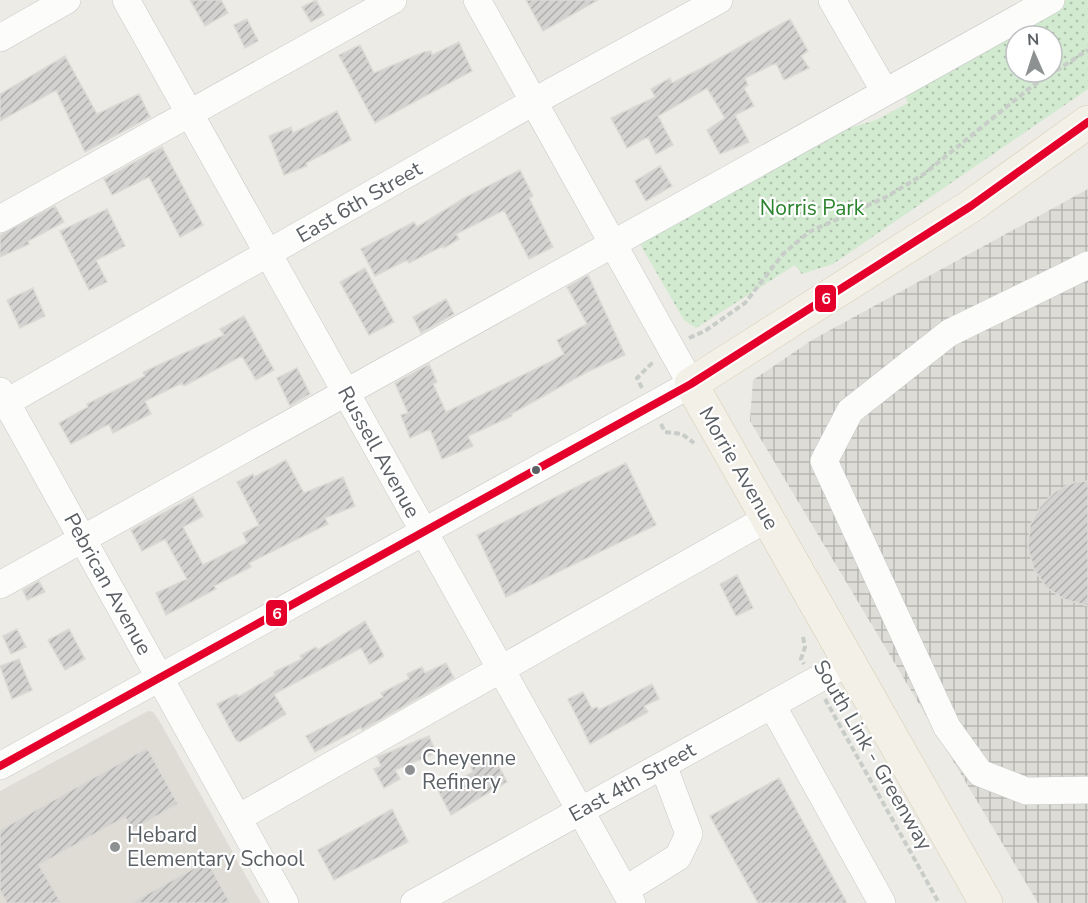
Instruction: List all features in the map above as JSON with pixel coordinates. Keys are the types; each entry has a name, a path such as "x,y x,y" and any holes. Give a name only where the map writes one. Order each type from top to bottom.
{"main road":[{"path":"691,384 971,206 1088,122"},
{"name":"Morrie Avenue","path":"691,384 986,903"}],"street":[{"path":"0,38 68,0"},
{"name":"Russell Avenue","path":"126,0 628,897"},
{"path":"0,219 393,0"},
{"name":"Morrie Avenue","path":"477,0 691,384"},
{"name":"East 6th Street","path":"2,400 268,254 534,102 719,0"},
{"path":"832,0 885,92"},
{"path":"0,585 1051,0"},
{"path":"1088,265 949,333 850,411 824,461 947,727 980,773 1026,791 1088,789"},
{"path":"0,766 691,384"},
{"name":"Pebrican Avenue","path":"2,400 83,539 285,903"},
{"path":"238,818 768,518"},
{"name":"East 4th Street","path":"414,903 849,662"},
{"path":"772,705 882,903"},
{"path":"628,897 678,857 689,834 663,765"}],"path":[{"path":"696,444 682,434 665,432 637,378 649,369 654,355 705,331 745,303 783,254 809,232 886,197 924,174 1031,87 1088,50"},
{"name":"South Link - Greenway","path":"802,634 805,647 801,659 939,903"}],"shaded area":[{"path":"1088,189 1088,903 1038,903 750,421 753,380 812,340"},
{"name":"Hebard Elementary School","path":"148,711 153,712 160,722 261,903 0,903 0,791"}],"green space":[{"name":"Norris Park","path":"1059,0 1088,0 1088,89 833,264 802,274 795,265 696,328 684,320 637,239 846,129 876,120 908,103 905,94 1004,34 1004,84 1064,84 1064,24 1020,24"}],"building":[{"path":"190,0 221,0 228,13 205,26"},
{"path":"316,0 324,15 311,22 302,7"},
{"path":"526,0 598,0 543,31"},
{"path":"247,19 258,41 245,48 234,25"},
{"path":"790,19 808,51 801,56 809,68 784,80 776,63 745,78 748,85 744,88 754,106 735,115 749,142 720,154 707,130 725,118 707,88 658,116 673,145 656,154 648,137 627,148 611,118 655,97 651,89 670,78 672,83"},
{"path":"459,42 472,71 375,123 339,55 360,45 374,73 424,52 431,51 432,55"},
{"path":"65,56 97,114 139,94 150,117 85,152 56,90 0,121 0,94"},
{"path":"337,111 351,140 306,163 307,166 284,175 269,136 291,127 293,133"},
{"path":"162,147 203,225 180,237 149,177 112,195 104,179"},
{"path":"660,166 672,186 646,201 635,181"},
{"path":"520,170 533,196 529,198 553,247 529,259 504,210 456,234 459,239 444,248 443,246 409,263 407,260 375,276 361,249 414,222 417,227 466,197"},
{"path":"55,206 64,222 28,241 29,244 0,257 0,235"},
{"path":"107,209 125,246 96,260 107,282 89,290 60,231"},
{"path":"365,268 394,322 369,335 340,282"},
{"path":"588,275 625,355 587,372 511,414 512,416 468,436 473,446 442,459 430,429 410,438 401,415 408,413 395,383 429,364 437,382 433,384 446,412 552,361 564,354 557,340 587,324 567,287"},
{"path":"33,288 45,316 20,328 7,300"},
{"path":"446,299 454,314 421,333 413,317"},
{"path":"244,316 274,370 256,380 242,356 184,386 182,383 145,401 151,414 113,433 109,424 71,444 59,423 88,407 87,404 145,376 143,372 224,335 220,329"},
{"path":"297,368 310,394 290,406 277,378"},
{"path":"286,460 304,493 343,477 355,506 325,518 328,524 249,563 251,567 214,586 216,589 166,615 156,593 187,579 165,539 142,551 131,530 193,497 203,516 183,527 203,565 247,543 243,533 259,525 237,482 253,474 254,477"},
{"path":"626,463 656,525 506,597 477,535"},
{"path":"1088,481 1088,606 1064,599 1046,587 1034,569 1028,548 1030,526 1040,507 1056,491 1075,482"},
{"path":"737,575 753,608 736,616 720,584"},
{"path":"39,581 45,592 27,600 23,590"},
{"path":"365,621 384,656 370,664 361,648 274,694 286,714 240,742 236,740 217,704 237,694 238,697 275,675 274,672 302,659 300,656 316,647 318,650"},
{"path":"17,629 26,647 11,654 3,636"},
{"path":"69,629 85,659 65,670 48,640"},
{"path":"19,659 32,690 12,699 0,666"},
{"path":"446,663 454,678 362,730 361,727 315,752 306,736 383,697 381,693 409,679 407,674 422,667 425,673"},
{"path":"652,684 659,699 644,706 648,712 590,744 568,699 583,692 592,709 597,707 599,710"},
{"path":"429,736 436,753 395,770 400,779 384,788 374,769 381,766 377,757"},
{"path":"147,748 178,804 132,830 125,817 39,865 61,903 7,903 0,890 0,830"},
{"path":"493,755 507,782 451,815 438,790 473,772 471,767"},
{"path":"779,778 847,903 758,903 710,816"},
{"path":"392,809 408,842 334,880 318,850"},
{"path":"207,861 230,903 131,903"}],"transit line":[{"name":"6","path":"0,766 691,384 971,206 1088,122"}],"place":[{"name":"Cheyenne Refinery","path":"410,770"},
{"name":"Hebard Elementary School","path":"115,847"}]}
